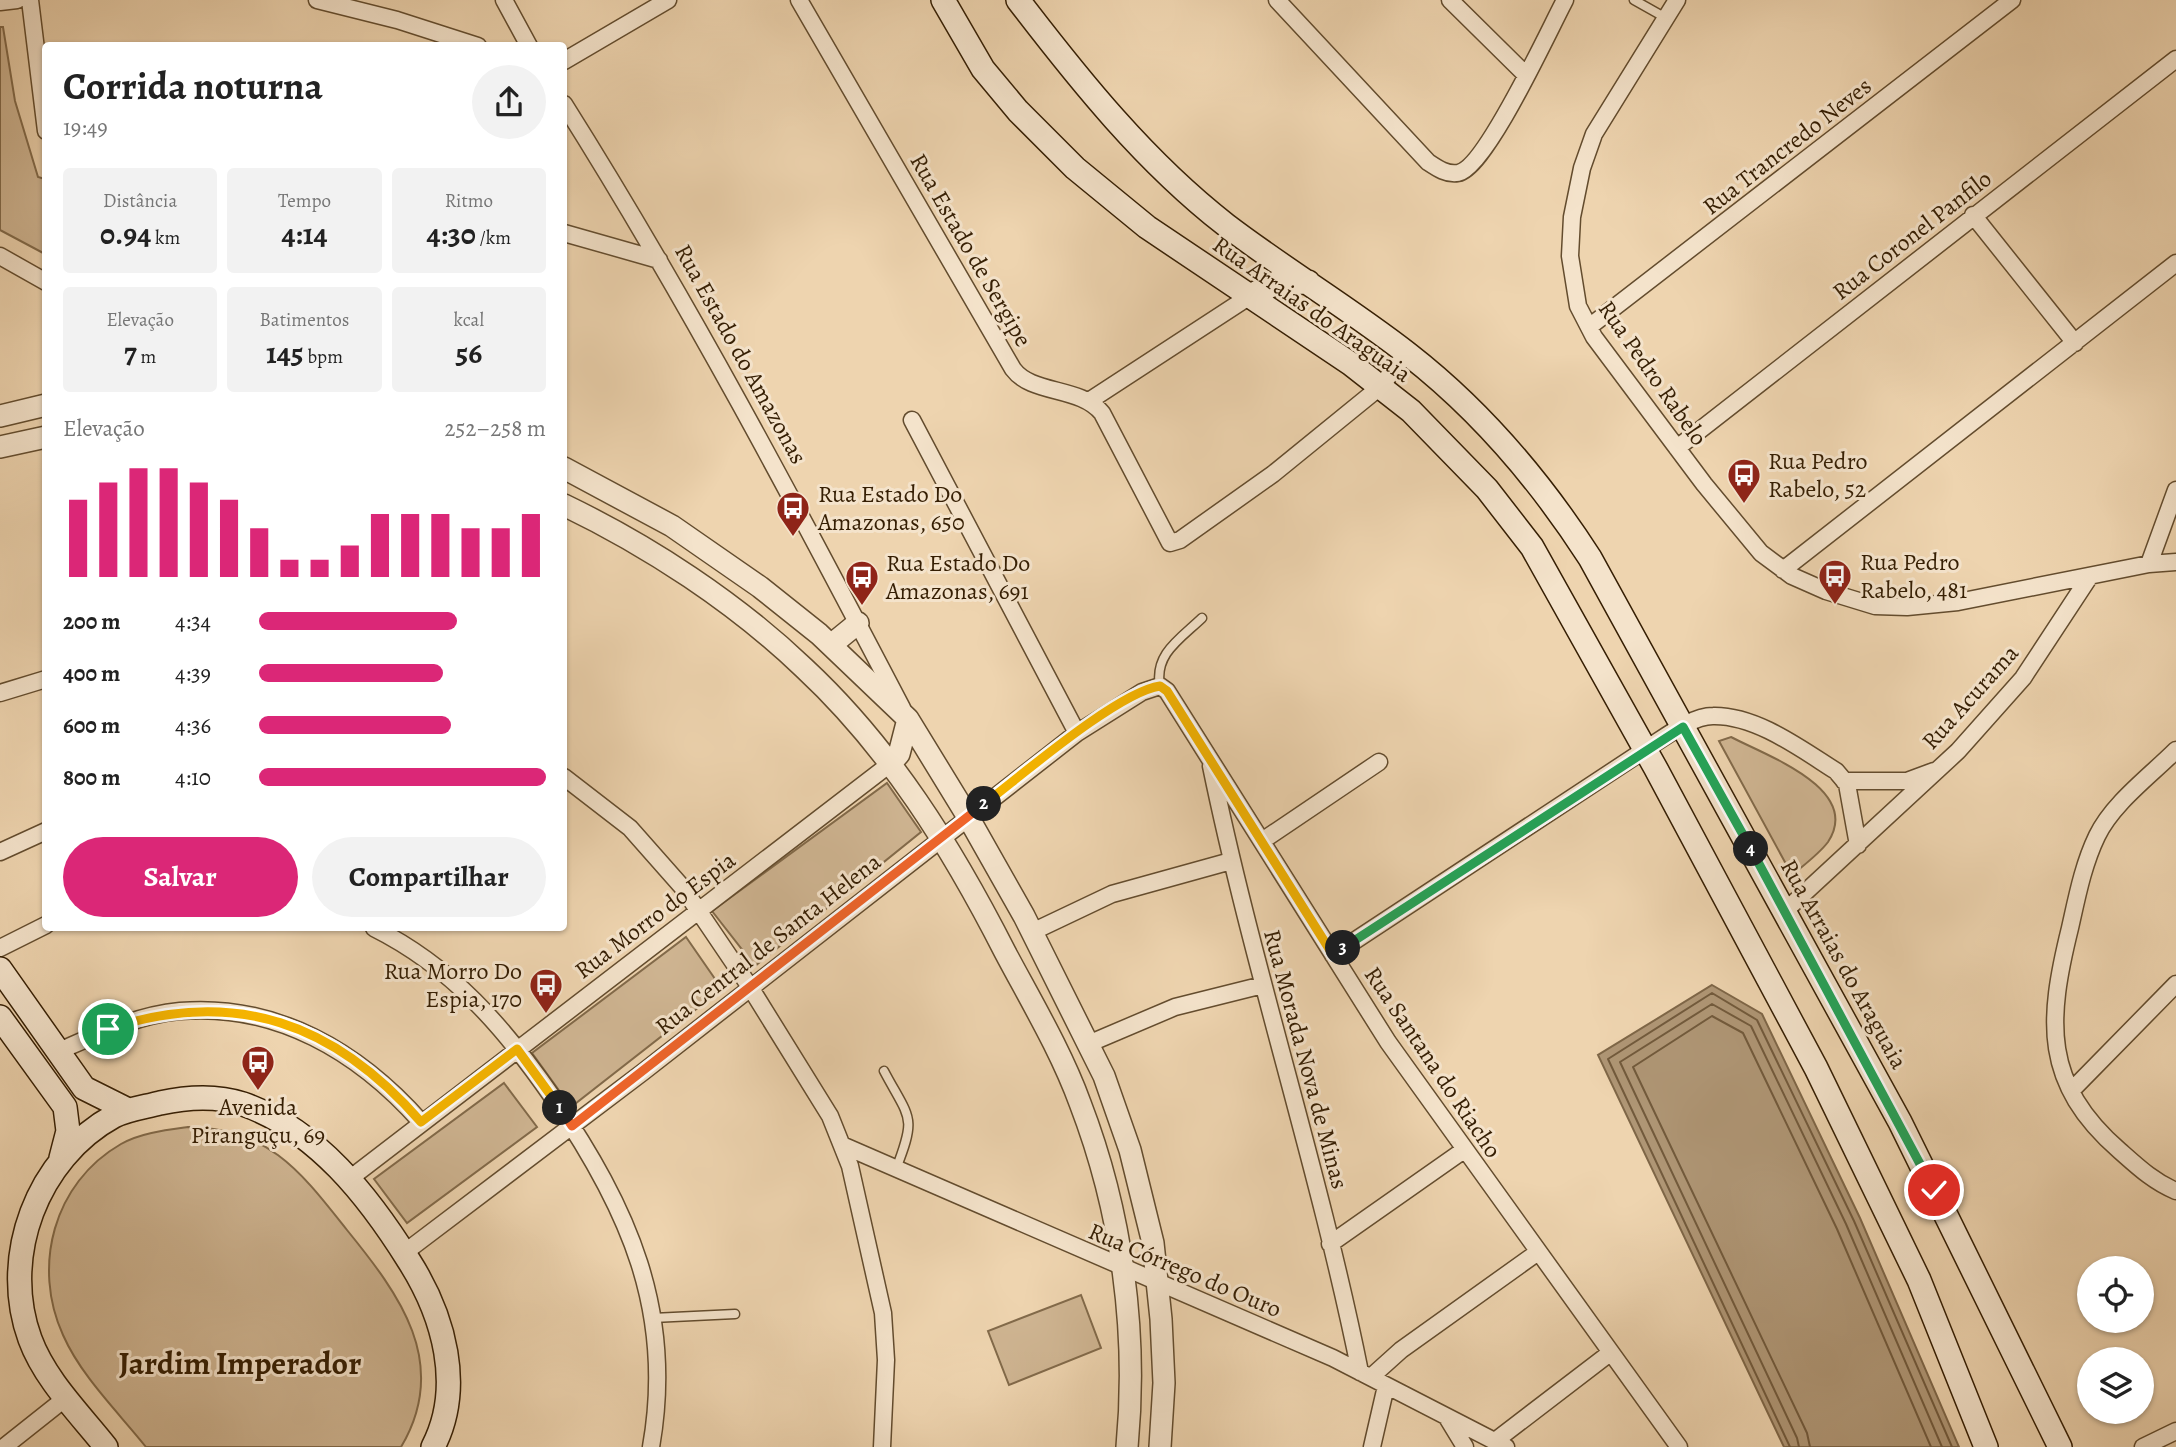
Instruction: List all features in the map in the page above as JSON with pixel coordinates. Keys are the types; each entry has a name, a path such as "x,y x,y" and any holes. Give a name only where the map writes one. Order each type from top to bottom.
{"main road":[{"name":"Rua Arraias do Araguaia","path":"943,0 983,69 1018,111 1075,168 1147,227 1251,296 1411,411 1487,489 1532,547 1646,749 1822,1080 1919,1280 1986,1447"},
{"name":"Rua Arraias do Araguaia","path":"1018,0 1075,74 1161,168 1226,225 1406,352 1459,399 1521,462 1566,521 1590,558 1900,1122 2060,1447"},
{"path":"1251,296 1276,283 1308,282"},
{"path":"0,969 84,1088 128,1111"},
{"path":"0,1017 65,1107 68,1131 60,1161 37,1199 24,1233 19,1258 19,1295 30,1340 66,1397 106,1447"},
{"path":"60,1161 102,1124 128,1111 200,1097 242,1104 285,1123 328,1156 348,1180 404,1253 436,1312 447,1357 449,1392 444,1420 433,1447"}],"street":[{"path":"0,2 17,0"},
{"path":"30,0 42,98"},
{"path":"317,0 397,20 466,42"},
{"path":"504,0 527,42"},
{"path":"567,59 668,0"},
{"name":"Rua Estado de Sergipe","path":"799,0 1013,369 1027,380 1089,401"},
{"path":"1277,0 1428,162 1443,172 1458,173 1473,165 1508,111 1565,0"},
{"path":"1451,0 1526,75"},
{"name":"Rua Pedro Rabelo","path":"1677,0 1594,134 1582,168 1572,217 1570,256 1578,306 1589,327 1677,448 1761,553 1783,569 1826,591 1875,606 1896,607 1958,602 2149,564 2176,562"},
{"name":"Rua Trancredo Neves","path":"1589,327 2012,0"},
{"name":"Rua Coronel Panfilo","path":"1677,448 2176,59"},
{"name":"Rua Estado do Amazonas","path":"567,109 659,260 908,719 968,817 1032,932 1104,1076 1130,1150 1153,1243 1164,1383 1160,1447"},
{"path":"1973,215 2075,343"},
{"path":"567,234 659,260"},
{"path":"0,256 42,280"},
{"path":"1783,569 2176,263"},
{"path":"1251,296 1089,401 1102,413 1162,531 1172,543 1273,474 1380,387 1406,352"},
{"path":"0,416 42,406"},
{"path":"912,420 1077,733"},
{"path":"0,447 42,438"},
{"path":"567,470 623,498 702,546 760,587 831,645 908,719 899,754 890,764"},
{"path":"2149,564 2176,489"},
{"path":"567,507 653,554 764,634 804,667 890,764 942,837 991,923 1079,1100 1105,1182 1129,1315 1132,1377 1127,1447"},
{"name":"Rua Acurama","path":"1844,781 1907,781 1940,769 2023,678 2090,576"},
{"path":"831,645 858,623"},
{"path":"0,693 42,680"},
{"name":"Rua Central de Santa Helena","path":"404,1253 572,1126 1077,733 1142,692 1163,689"},
{"name":"Rua Santana do Riacho","path":"1163,689 1209,756 1396,1053 1679,1447"},
{"path":"1333,955 1646,749 1683,727 1711,716 1745,721 1836,771 1844,781 1854,811 1857,845"},
{"path":"2176,751 2112,813 2098,834 2083,874 2060,969 2053,1032 2061,1070 2079,1106 2110,1142 2157,1183 2176,1191"},
{"name":"Rua Morada Nova de Minas","path":"1209,756 1231,861 1365,1375"},
{"path":"1262,841 1379,762"},
{"name":"Rua Morro do Espia","path":"348,1180 890,764"},
{"path":"1785,911 1940,769"},
{"path":"567,779 630,828 698,910 750,987 830,1116 850,1166 883,1313 886,1360 882,1447"},
{"path":"0,852 42,833"},
{"path":"1032,932 1112,894 1231,861"},
{"path":"0,948 42,927"},
{"path":"379,931 448,973 517,1049 596,1163 631,1237 653,1318 658,1396 651,1447"},
{"path":"2071,1091 2176,984"},
{"path":"1088,1044 1175,1007 1263,985"},
{"path":"59,1051 133,1021 178,1011 228,1012 262,1018 300,1030 341,1051 383,1083 421,1122"},
{"name":"Rua Córrego do Ouro","path":"842,1145 1157,1284 1333,1358 1501,1444"},
{"path":"1330,1244 1464,1150"},
{"path":"1365,1375 1538,1252"},
{"path":"1501,1444 1610,1353"},
{"path":"1372,1447 1386,1385"},
{"path":"4,1447 66,1397"},
{"path":"1447,1417 1465,1447"},
{"path":"2143,1447 2176,1431"}],"lane":[{"path":"1634,0 1666,18"},
{"path":"1163,689 1157,671 1160,661 1202,618"},
{"path":"884,1071 910,1121 910,1135 896,1169"},
{"path":"653,1318 735,1314"}],"shaded area":[{"path":"0,27 3,27 15,101 38,177 42,178 42,252 0,230"},
{"path":"1731,737 1805,776 1822,790 1832,806 1835,823 1828,842 1792,875 1719,741"},
{"path":"887,783 921,832 755,966 712,911"},
{"path":"686,937 722,989 571,1107 532,1053"},
{"path":"504,1083 537,1127 407,1223 374,1179"},
{"path":"188,1127 216,1129 241,1135 281,1157 314,1190 384,1279 412,1331 420,1358 421,1387 415,1416 401,1447 146,1447 80,1365 63,1335 49,1282 55,1229 65,1204 79,1181 98,1161 121,1144 145,1135"},
{"path":"1081,1295 1101,1348 1009,1385 988,1331"}],"water":[{"path":"1712,985 1762,1014 1860,1218 1959,1447 1784,1447 1598,1055"}],"place":[{"name":"Rua Pedro Rabelo, 52","path":"1744,505"},
{"name":"Rua Estado Do Amazonas, 650","path":"793,538"},
{"name":"Rua Pedro Rabelo, 481","path":"1835,606"},
{"name":"Rua Estado Do Amazonas, 691","path":"862,607"},
{"name":"Rua Morro Do Espia, 170","path":"546,1015"},
{"name":"Avenida Piranguçu, 69","path":"258,1092"}],"district":[{"name":"Jardim Imperador","path":"240,1363"}],"route":[{"path":"108,1029 178,1011 228,1012 282,1023 320,1038 361,1064 421,1122 517,1049 572,1126 1077,733 1142,692 1155,687 1160,686 1167,691 1333,955 1683,727 1900,1122 1934,1190"}]}
